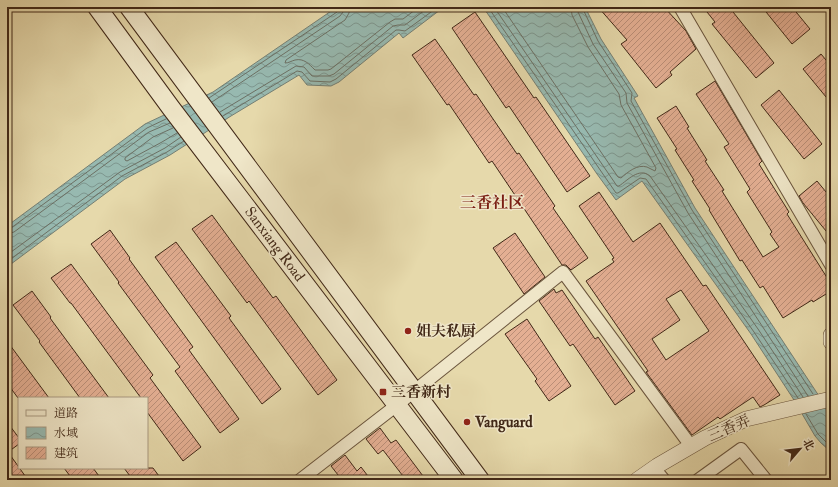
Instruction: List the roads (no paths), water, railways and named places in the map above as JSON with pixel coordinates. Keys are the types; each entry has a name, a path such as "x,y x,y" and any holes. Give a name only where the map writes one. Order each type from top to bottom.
{"main road":[{"name":"Sanxiang Road","path":"97,7 171,108 454,480"},
{"name":"Sanxiang Road","path":"129,7 480,480"}],"street":[{"path":"680,7 831,265"},
{"path":"300,480 564,272 691,446"},
{"path":"831,335 831,342"},
{"name":"三香弄","path":"637,480 654,468 705,438 746,419 831,399"},
{"path":"698,480 741,449 766,480"},
{"path":"654,468 664,480"}],"water":[{"path":"337,7 444,7 403,38 399,33 339,82 331,86 307,85 299,75 170,155 125,179 7,267 7,226 145,124 213,92"},
{"path":"483,7 585,7 601,39 638,96 634,98 695,208 817,393 831,410 831,452 815,436 794,400 751,334 642,181 616,200"}],"place":[{"name":"姐夫私厨","path":"408,331"},
{"name":"三香新村","path":"383,392"},
{"name":"Vanguard","path":"467,422"}],"district":[{"name":"三香社区","path":"492,202"}]}
